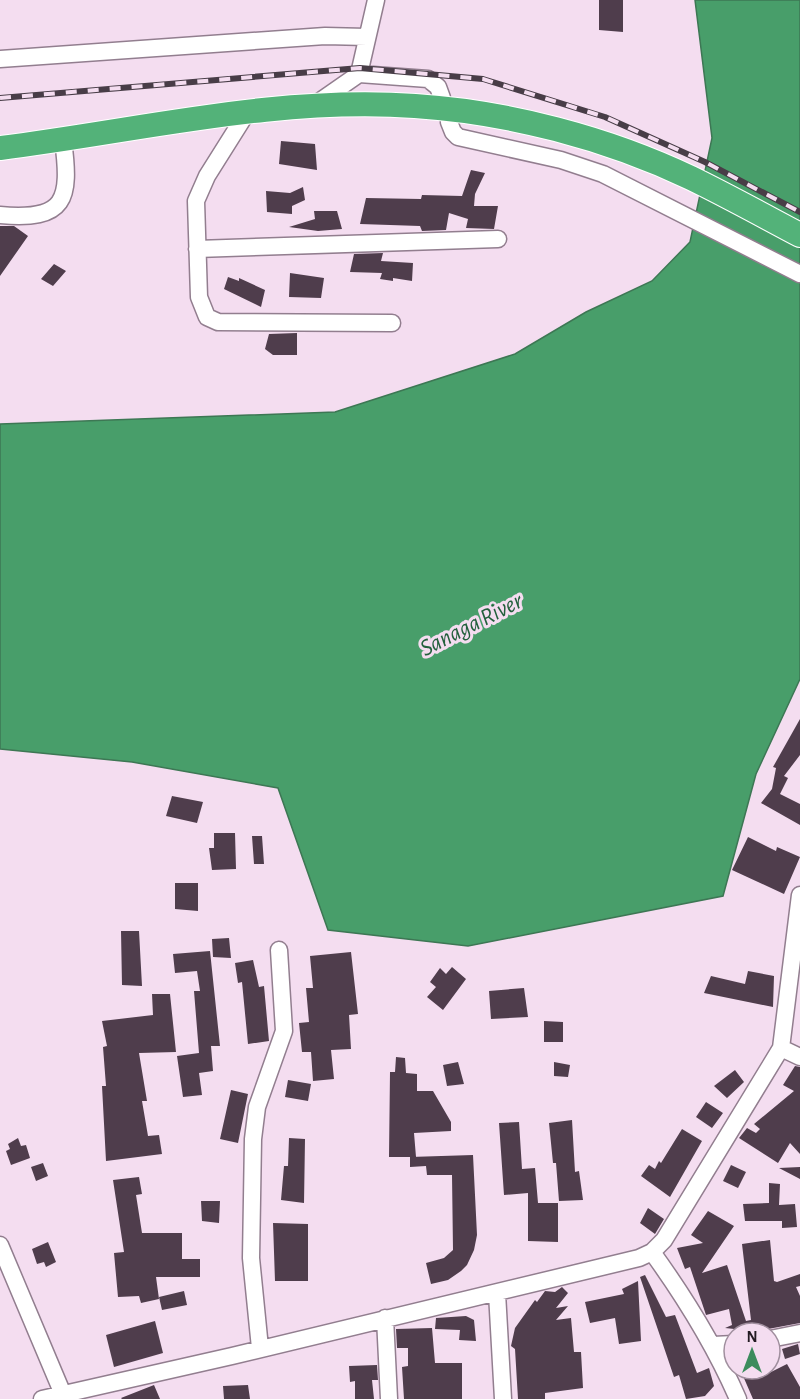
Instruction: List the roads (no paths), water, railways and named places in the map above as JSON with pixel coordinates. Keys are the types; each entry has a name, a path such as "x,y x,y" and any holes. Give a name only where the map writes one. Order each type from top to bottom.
{"highway":[{"path":"0,148 312,106 415,106 531,124 607,146 690,177 800,235"}],"street":[{"path":"359,74 376,0"},
{"path":"0,59 325,36 368,37"},
{"path":"312,106 359,74 428,79 438,87 442,98"},
{"path":"246,114 207,176 196,201 199,297 207,316 218,322 392,323"},
{"path":"449,122 453,132 458,136 543,156 592,171 676,209 800,274"},
{"path":"0,215 44,215 59,205 66,186 63,140"},
{"path":"197,249 498,239"},
{"path":"42,1399 64,1396 497,1293 652,1252 664,1240 781,1048 796,953 800,895"},
{"path":"260,1348 251,1258 253,1148 257,1107 284,1031 279,950"},
{"path":"781,1048 800,1057"},
{"path":"0,1245 64,1396"},
{"path":"652,1252 685,1298 713,1345 738,1399"},
{"path":"497,1293 503,1399"},
{"path":"385,1318 389,1399"},
{"path":"782,1337 800,1333"},
{"path":"713,1345 722,1345"}],"water":[{"name":"Sanaga River","path":"695,0 800,0 800,679 756,774 723,896 468,946 328,930 278,788 132,762 0,749 0,424 335,412 515,354 586,312 652,281 690,242 712,138"}],"railway":[{"path":"0,98 360,68 483,79 605,117 705,162 800,212"}]}
